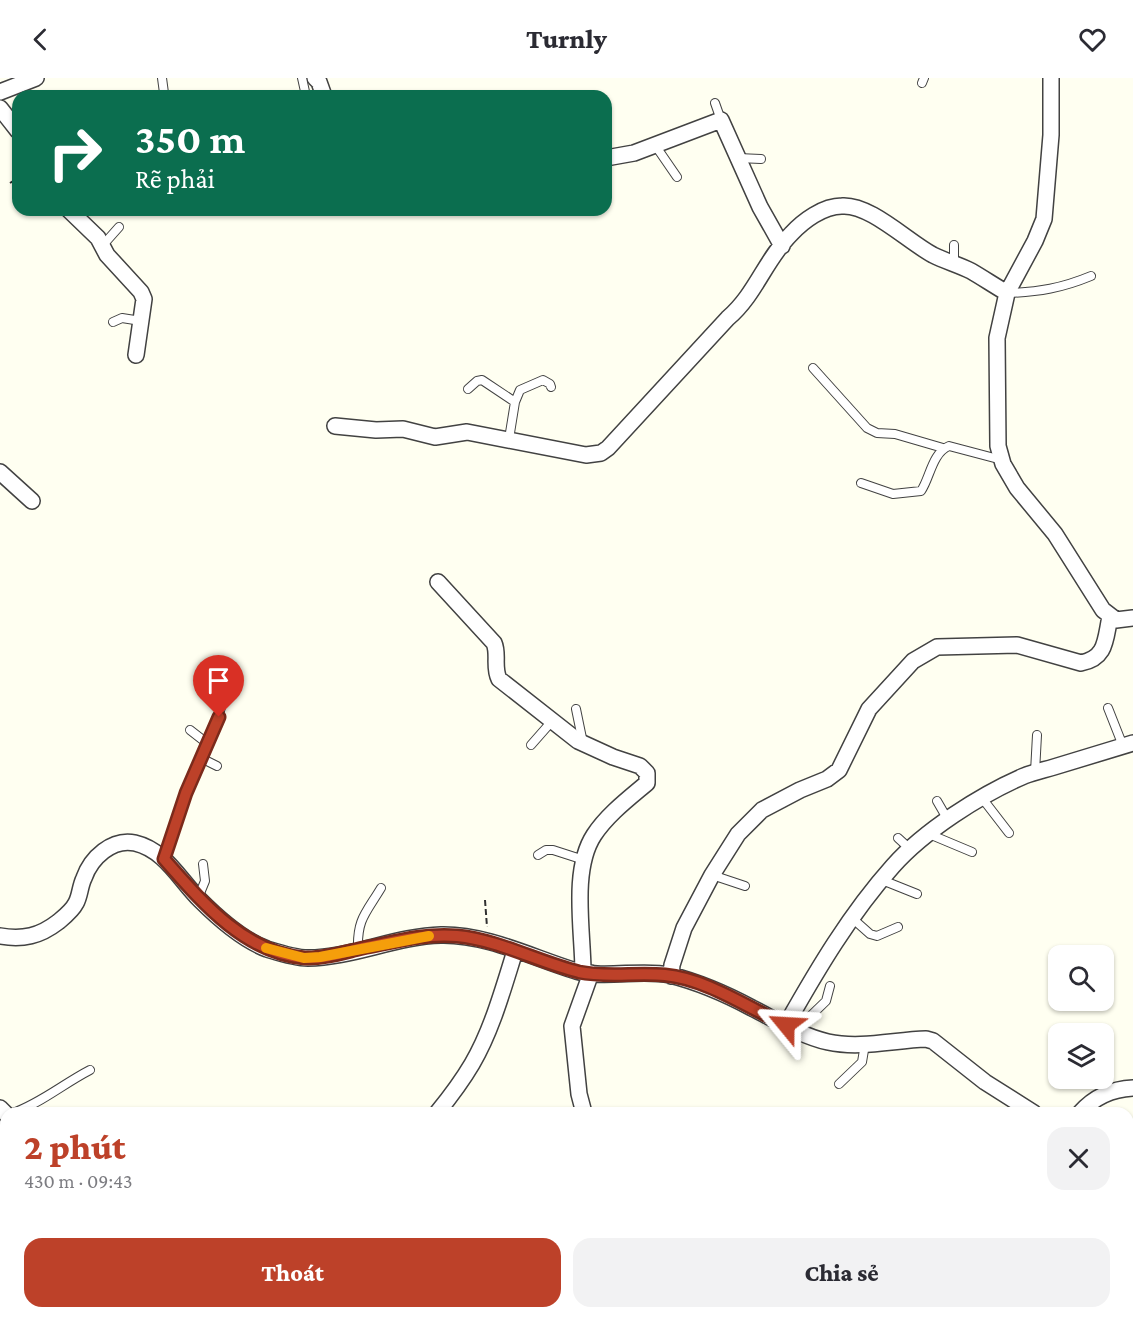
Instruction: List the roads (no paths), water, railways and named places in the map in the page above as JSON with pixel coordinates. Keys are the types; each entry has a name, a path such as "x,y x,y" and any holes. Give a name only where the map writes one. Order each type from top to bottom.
{"street":[{"path":"0,92 36,78"},
{"path":"1051,78 1051,135 1044,219 1035,241 1006,293 997,338 999,446 1002,460 1017,488 1054,534 1103,610 1116,620 1133,618"},
{"path":"0,108 12,123"},
{"path":"612,157 634,153 721,120 760,207 782,246"},
{"path":"335,426 376,430 403,429 435,437 467,432 586,455 601,453 741,307 758,278 790,234 816,214 830,207 843,205 863,209 933,255 971,272 1006,293"},
{"path":"75,216 103,245 107,255 141,292 144,299 136,355"},
{"path":"0,472 32,501"},
{"path":"438,582 494,643 497,650 496,670 499,678 583,743 613,758 640,766 645,769 648,778 647,783 621,805 593,836 584,860 579,902 587,973 572,1026 582,1107"},
{"path":"671,976 672,965 684,928 712,875 738,834 762,810 827,779 839,770 869,709 914,661 937,647 1017,645 1081,663 1098,657 1102,651 1110,617"},
{"path":"791,1028 818,969 852,918 882,880 910,850 948,820 982,798 1022,777 1128,744"},
{"path":"6,937 35,936 45,932 75,905 87,871 106,850 120,843 130,842 154,851 164,859 198,898 237,931 264,948 304,958 320,957 440,935 488,942 587,973 671,976 723,993 791,1028 830,1042 866,1044 920,1039 933,1041 985,1082 1025,1107"},
{"path":"445,1107 474,1062 516,951"},
{"path":"1087,1107 1097,1098 1132,1086"}],"lane":[{"path":"716,103 721,120"},
{"path":"655,145 677,177"},
{"path":"738,158 761,159"},
{"path":"103,245 119,226"},
{"path":"954,244 954,264"},
{"path":"1006,293 1032,292 1069,286 1091,276"},
{"path":"113,322 122,318 141,321"},
{"path":"813,368 867,428 877,433 895,434 943,448 956,446 1002,460"},
{"path":"468,389 477,381 482,380 515,402"},
{"path":"509,439 515,402 520,390 543,380 551,387"},
{"path":"861,483 893,494 921,491 943,448"},
{"path":"164,859 186,793 219,717 223,701"},
{"path":"1108,708 1128,744"},
{"path":"576,709 583,743"},
{"path":"531,745 553,720"},
{"path":"190,730 208,744"},
{"path":"1035,772 1037,735"},
{"path":"201,758 217,766"},
{"path":"982,798 1009,833"},
{"path":"937,801 948,820"},
{"path":"929,834 972,852"},
{"path":"898,838 910,850"},
{"path":"538,855 546,850 553,850 584,860"},
{"path":"198,898 205,880 203,864"},
{"path":"712,875 745,886"},
{"path":"882,880 917,894"},
{"path":"358,950 357,932 360,922 381,888"},
{"path":"852,918 870,934 877,936 897,927"},
{"path":"791,1028 826,1001 830,986"},
{"path":"838,1084 862,1062 866,1044"},
{"path":"27,1107 45,1099 70,1080 90,1070"}]}
